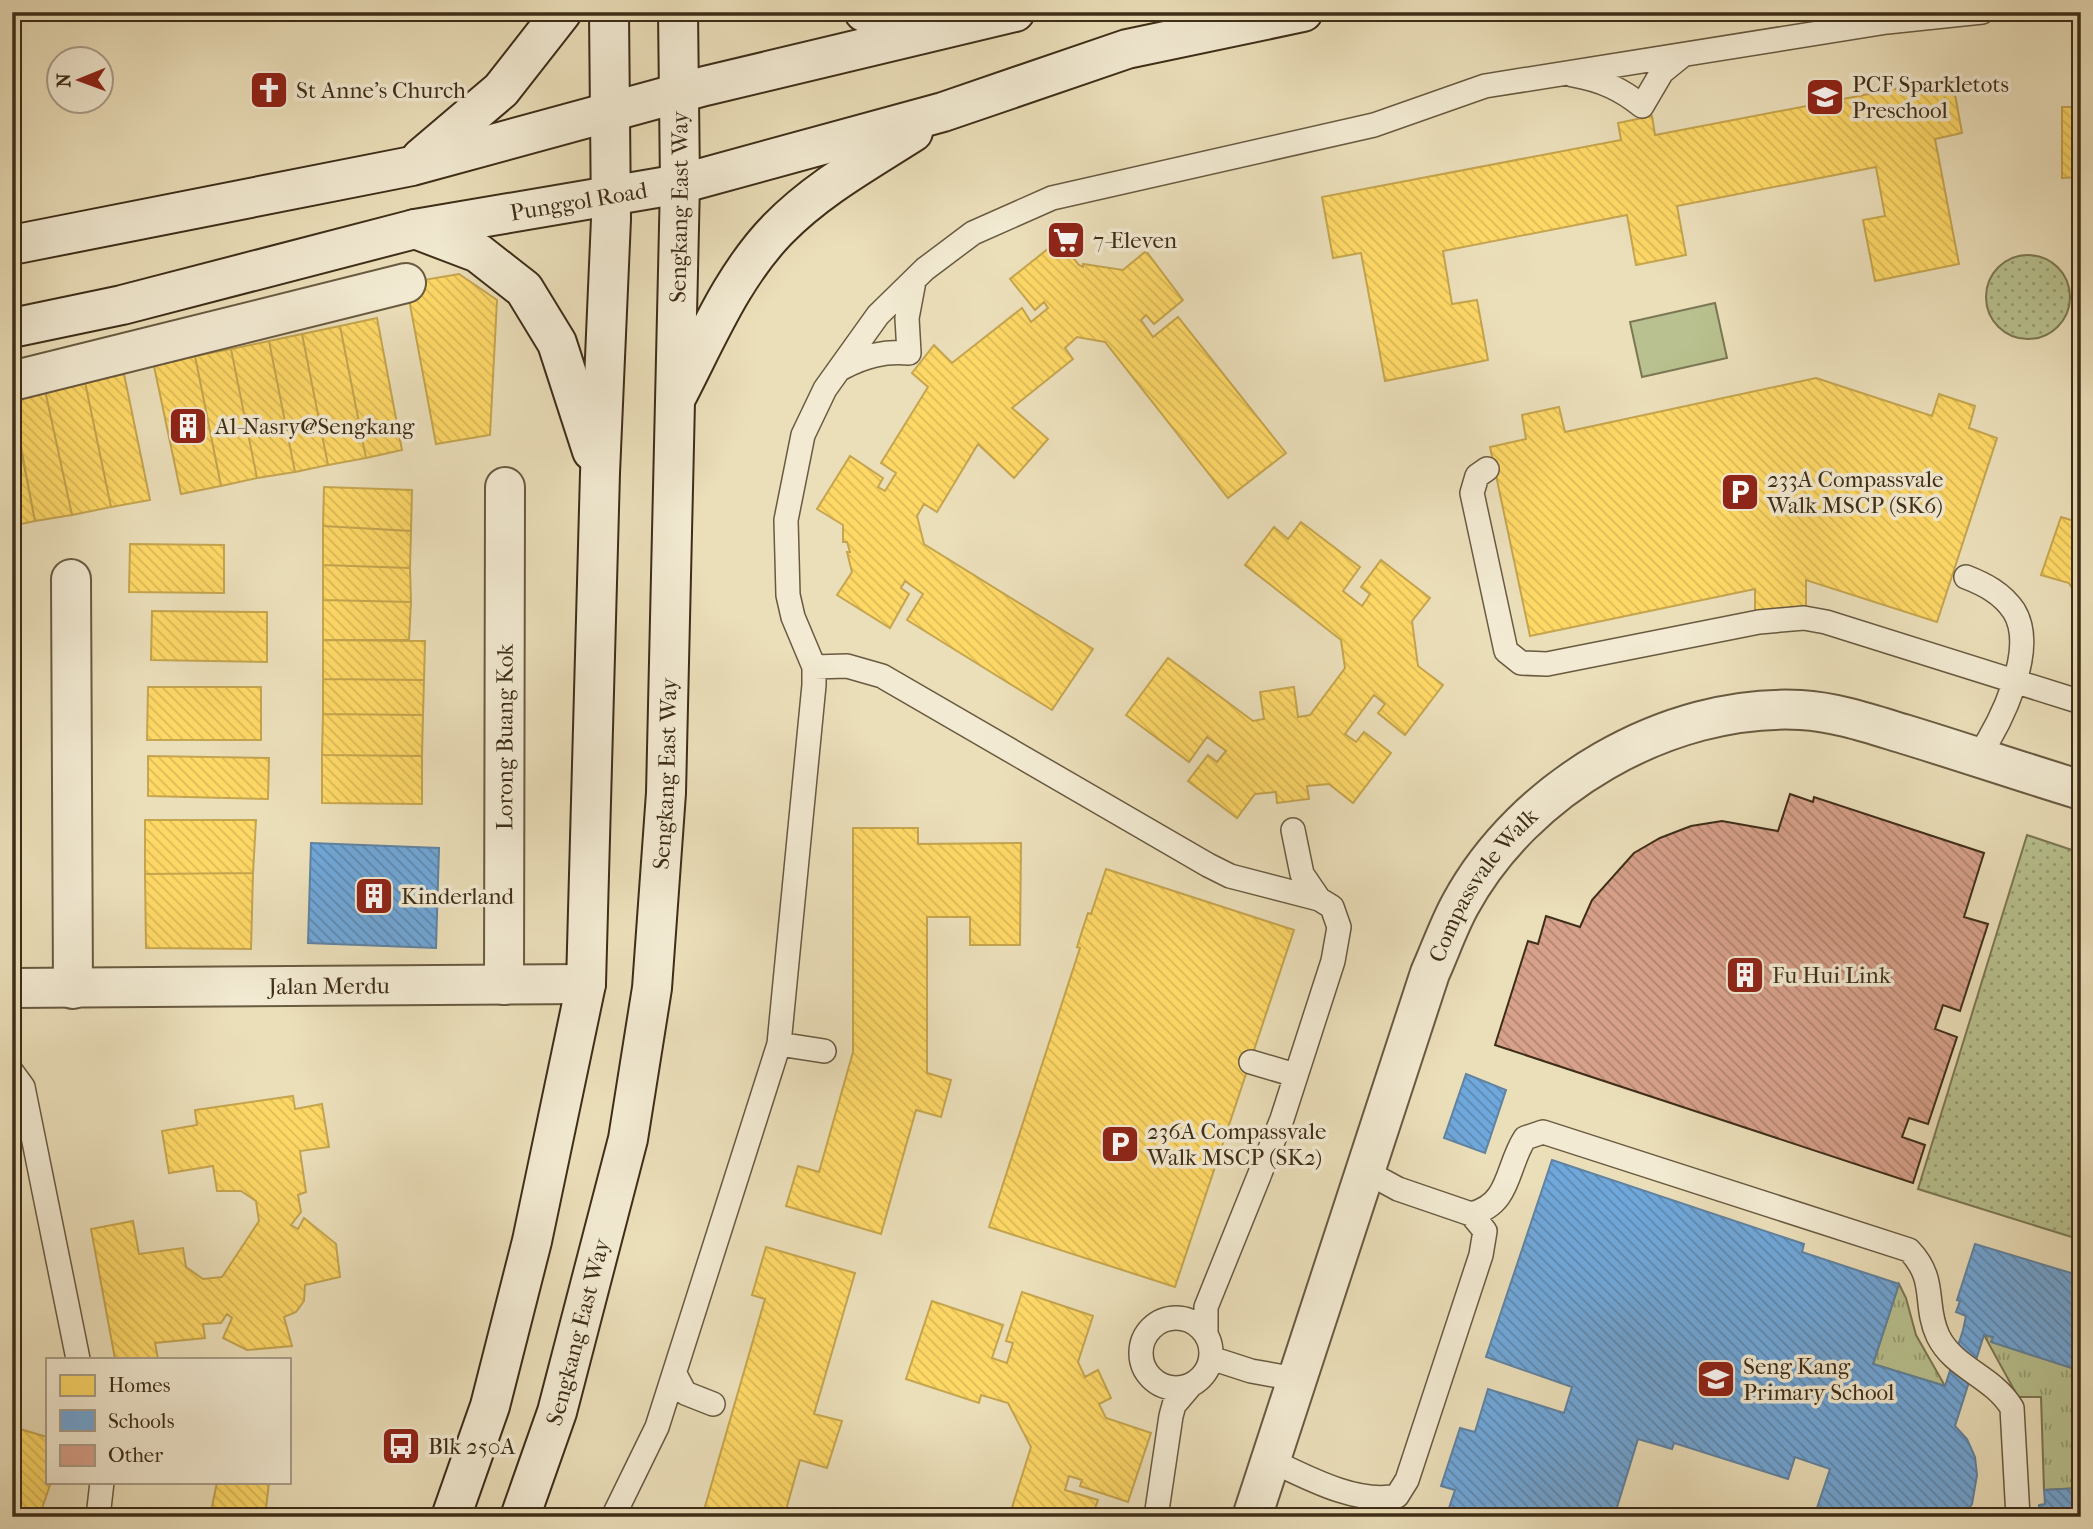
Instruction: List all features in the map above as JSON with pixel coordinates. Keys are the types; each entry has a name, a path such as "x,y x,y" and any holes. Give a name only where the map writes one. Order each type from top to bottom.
{"main road":[{"path":"412,166 501,90 562,12"},
{"path":"451,1517 490,1406 529,1254 586,984 600,473 611,195 609,12"},
{"name":"Sengkang East Way","path":"520,1517 557,1412 628,1139 652,988 666,793 680,184 678,12"},
{"path":"864,12 922,34"},
{"path":"12,245 412,166 679,93 1015,12"},
{"name":"Punggol Road","path":"12,328 122,305 415,229 680,184 943,112 1127,49 1303,12"},
{"path":"674,402 731,291 777,230 829,186 943,112"},
{"path":"415,229 478,253 524,289 556,343 600,473"},
{"path":"272,266 282,314"},
{"path":"12,381 406,283"},
{"name":"Lorong Buang Kok","path":"504,985 505,487"},
{"path":"71,579 73,989"},
{"name":"Compassvale Walk","path":"1252,1517 1430,973 1460,906 1481,872 1512,835 1597,763 1644,739 1696,723 1749,713 1802,710 1856,720 2081,790"},
{"name":"Jalan Merdu","path":"12,988 586,984"}],"lane":[{"path":"613,1517 657,1427 779,1044 812,726 814,667 793,617 788,595 786,520 803,435 825,389 878,316 914,280 973,233 1052,198 1374,125 1485,86 1887,22 1982,12"},
{"path":"1560,73 1596,80 1623,91 1642,106 1661,72 1687,53"},
{"path":"839,370 871,355 909,353 907,318 914,280"},
{"path":"1487,469 1477,476 1472,493 1506,650 1512,658 1532,665 1759,622 1804,618 1826,622 2081,702"},
{"path":"1493,593 1507,571"},
{"path":"1966,577 2000,595 2015,612 2020,630 2021,655 2000,723 1978,757"},
{"path":"814,667 847,666 882,677 1208,865 1230,876 1318,899 1332,907 1339,927 1339,939 1282,1119 1206,1307 1209,1347 1200,1378 1174,1405 1156,1517"},
{"path":"1293,830 1302,874 1318,899"},
{"path":"779,1044 824,1051"},
{"path":"1251,1062 1295,1075"},
{"path":"12,1072 23,1087 78,1358"},
{"path":"1471,1214 1488,1207 1503,1194 1519,1147 1525,1138 1543,1132 1909,1250 1921,1262 1929,1279 1932,1317 1937,1335 1961,1364 2003,1392 2012,1408 2018,1517"},
{"path":"1270,1460 1306,1477 1377,1500 1397,1496 1407,1480 1485,1243 1485,1231 1471,1214 1398,1189 1365,1171"},
{"path":"1191,1385 1180,1388 1158,1383 1143,1365 1142,1343 1156,1324 1178,1317 1199,1326 1209,1347 1251,1371 1296,1379"},
{"path":"675,1374 685,1393 713,1404"},
{"path":"98,1517 103,1484"}],"green space":[{"path":"2020,255 2036,255 2052,262 2063,273 2070,289 2067,313 2058,327 2036,339 2020,339 2004,332 1993,321 1986,305 1986,289 1993,273 2004,262"},
{"path":"1715,303 1727,358 1642,377 1630,322"},
{"path":"2027,835 2081,853 2081,1240 1918,1189"},
{"path":"1899,1284 1906,1298 1916,1335 1945,1386 1873,1364"},
{"path":"1984,1335 1993,1337 1992,1342 2081,1371 2081,1385 2078,1386 2081,1488 2044,1490 2041,1397 2018,1397"}],"building: Homes":[{"path":"1952,78 1962,133 1935,139 1959,264 1875,281 1863,220 1885,216 1876,167 1677,206 1686,255 1636,265 1627,215 1443,251 1452,304 1477,300 1488,360 1385,381 1361,253 1333,258 1322,197 1621,140 1618,123 1652,116 1655,135"},
{"path":"2062,107 2081,107 2081,177 2062,178"},
{"path":"1059,240 1083,267 1083,264 1123,270 1146,251 1183,300 1154,324 1146,315 1141,320 1153,337 1178,317 1286,453 1228,498 1105,342 1077,337 1065,348 1073,359 1012,408 1048,439 1014,478 978,444 937,512 924,504 917,516 924,544 1093,649 1052,710 907,620 923,594 905,581 901,588 909,594 890,628 837,595 852,572 847,552 850,552 847,542 843,542 843,525 817,509 850,456 883,478 878,487 885,491 896,473 881,463 928,387 912,373 934,345 952,363 1022,308 1031,322 1048,308 1044,302 1035,310 1010,279"},
{"path":"459,274 497,300 490,435 436,444 406,283"},
{"path":"377,318 402,450 366,458 340,326"},
{"path":"340,326 366,458 328,465 302,334"},
{"path":"302,334 328,465 295,472 269,341"},
{"path":"269,341 295,472 257,478 231,349"},
{"path":"231,349 257,478 221,486 195,356"},
{"name":"Al-Nasry@Sengkang","path":"195,356 221,486 181,494 154,366"},
{"path":"124,374 150,500 111,507 85,382"},
{"name":"233A Compassvale Walk MSCP (SK6)","path":"1816,378 1932,416 1939,394 1975,406 1969,428 1997,438 1937,622 1806,580 1806,610 1755,613 1755,589 1530,636 1490,447 1526,439 1522,415 1559,407 1565,432"},
{"path":"85,382 111,507 72,515 45,390"},
{"path":"45,390 72,515 35,521 12,399"},
{"path":"15,420 35,521 12,526 12,421"},
{"path":"324,487 412,490 411,531 323,526"},
{"path":"2061,517 2081,523 2081,604 2069,583 2041,575"},
{"path":"1301,522 1360,567 1343,591 1362,606 1370,594 1361,587 1381,560 1430,598 1412,621 1418,666 1443,685 1405,735 1378,713 1385,704 1374,695 1345,734 1356,742 1364,732 1391,753 1353,803 1329,784 1307,786 1309,799 1277,803 1276,792 1255,794 1237,818 1188,781 1208,755 1217,762 1226,751 1207,737 1189,762 1126,715 1168,658 1253,721 1264,719 1260,692 1294,687 1298,717 1310,715 1345,668 1341,640 1245,565 1274,527 1288,539"},
{"path":"323,526 411,531 410,568 323,565"},
{"path":"130,544 224,545 224,593 129,592"},
{"path":"323,565 410,568 411,602 323,600"},
{"path":"323,600 411,602 409,640 323,640"},
{"path":"152,611 267,612 267,662 151,660"},
{"path":"323,640 425,641 424,680 323,679"},
{"path":"323,679 424,680 423,715 323,714"},
{"path":"148,687 261,687 261,740 147,740"},
{"path":"323,714 423,715 422,756 322,755"},
{"path":"322,755 422,756 422,804 322,803"},
{"path":"148,756 269,758 268,799 148,796"},
{"path":"145,820 256,820 253,873 145,874"},
{"path":"853,828 918,828 918,844 1021,843 1020,945 970,945 970,917 927,917 927,1073 951,1080 941,1117 916,1110 881,1234 786,1206 798,1166 819,1172 853,1052"},
{"name":"236A Compassvale Walk MSCP (SK2)","path":"1106,869 1294,930 1175,1287 989,1227 1080,948 1077,947 1083,928 1088,913 1091,914"},
{"path":"253,873 251,949 146,948 145,874"},
{"path":"293,1096 295,1109 322,1104 329,1147 300,1151 306,1192 298,1195 301,1212 291,1225 298,1229 304,1218 336,1244 340,1277 305,1285 304,1301 296,1312 284,1317 292,1346 247,1350 223,1338 232,1318 227,1314 221,1323 203,1324 205,1338 155,1343 158,1358 115,1358 91,1229 133,1221 139,1254 183,1248 186,1267 203,1279 222,1277 259,1221 256,1201 241,1191 217,1191 213,1166 169,1173 162,1131 197,1125 195,1110"},
{"path":"766,1247 855,1273 814,1414 842,1421 827,1468 800,1460 784,1517 702,1517 765,1299 752,1295"},
{"path":"1022,1292 1093,1316 1078,1362 1085,1377 1098,1370 1111,1398 1099,1404 1106,1418 1151,1433 1128,1502 1080,1486 1082,1480 1069,1476 1065,1490 1098,1500 1092,1517 1009,1517 1031,1447 1008,1403 981,1395 979,1403 906,1379 932,1301 1003,1325 992,1358 1007,1363 1013,1343 1006,1341"},
{"path":"20,1429 46,1437 46,1484 50,1484 39,1517 12,1517 12,1447"},
{"path":"217,1484 269,1484 265,1517 210,1517"}],"building: Schools":[{"name":"Kinderland","path":"311,843 439,848 436,948 308,943"},
{"path":"1466,1074 1506,1090 1485,1153 1444,1138"},
{"path":"1552,1160 1804,1244 1802,1252 1899,1284 1873,1364 1945,1386 1966,1316 1956,1312 1960,1301 1957,1300 1975,1244 2081,1276 2081,1371 1991,1342 1993,1337 1984,1335 1955,1426 1967,1439 1975,1457 1977,1475 1972,1504 1963,1517 1814,1517 1830,1469 1795,1457 1788,1479 1674,1443 1672,1449 1638,1439 1614,1517 1446,1517 1455,1490 1441,1486 1460,1428 1475,1432 1488,1389 1564,1413 1572,1387 1486,1357"},
{"path":"2078,1385 2081,1385 2081,1477"},
{"path":"2081,1488 2081,1517 2039,1517 2039,1505 2045,1504 2044,1490"}],"building: Other":[{"name":"Fu Hui Link","path":"1790,794 1813,802 1814,797 1984,853 1964,917 1988,924 1960,1011 1943,1005 1935,1029 1957,1037 1928,1124 1909,1118 1902,1137 1925,1145 1913,1183 1495,1045 1528,941 1538,944 1546,916 1580,927 1592,900 1634,853 1660,838 1691,826 1722,821 1778,831"}],"place":[{"name":"St Anne's Church","path":"269,90"},
{"name":"PCF Sparkletots Preschool","path":"1825,97"},
{"name":"7-Eleven","path":"1066,240"},
{"name":"Al-Nasry@Sengkang","path":"188,426"},
{"name":"233A Compassvale Walk MSCP (SK6)","path":"1740,492"},
{"name":"Kinderland","path":"374,896"},
{"name":"Fu Hui Link","path":"1745,975"},
{"name":"236A Compassvale Walk MSCP (SK2)","path":"1120,1144"},
{"name":"Seng Kang Primary School","path":"1716,1379"},
{"name":"Blk 250A","path":"401,1446"}]}
